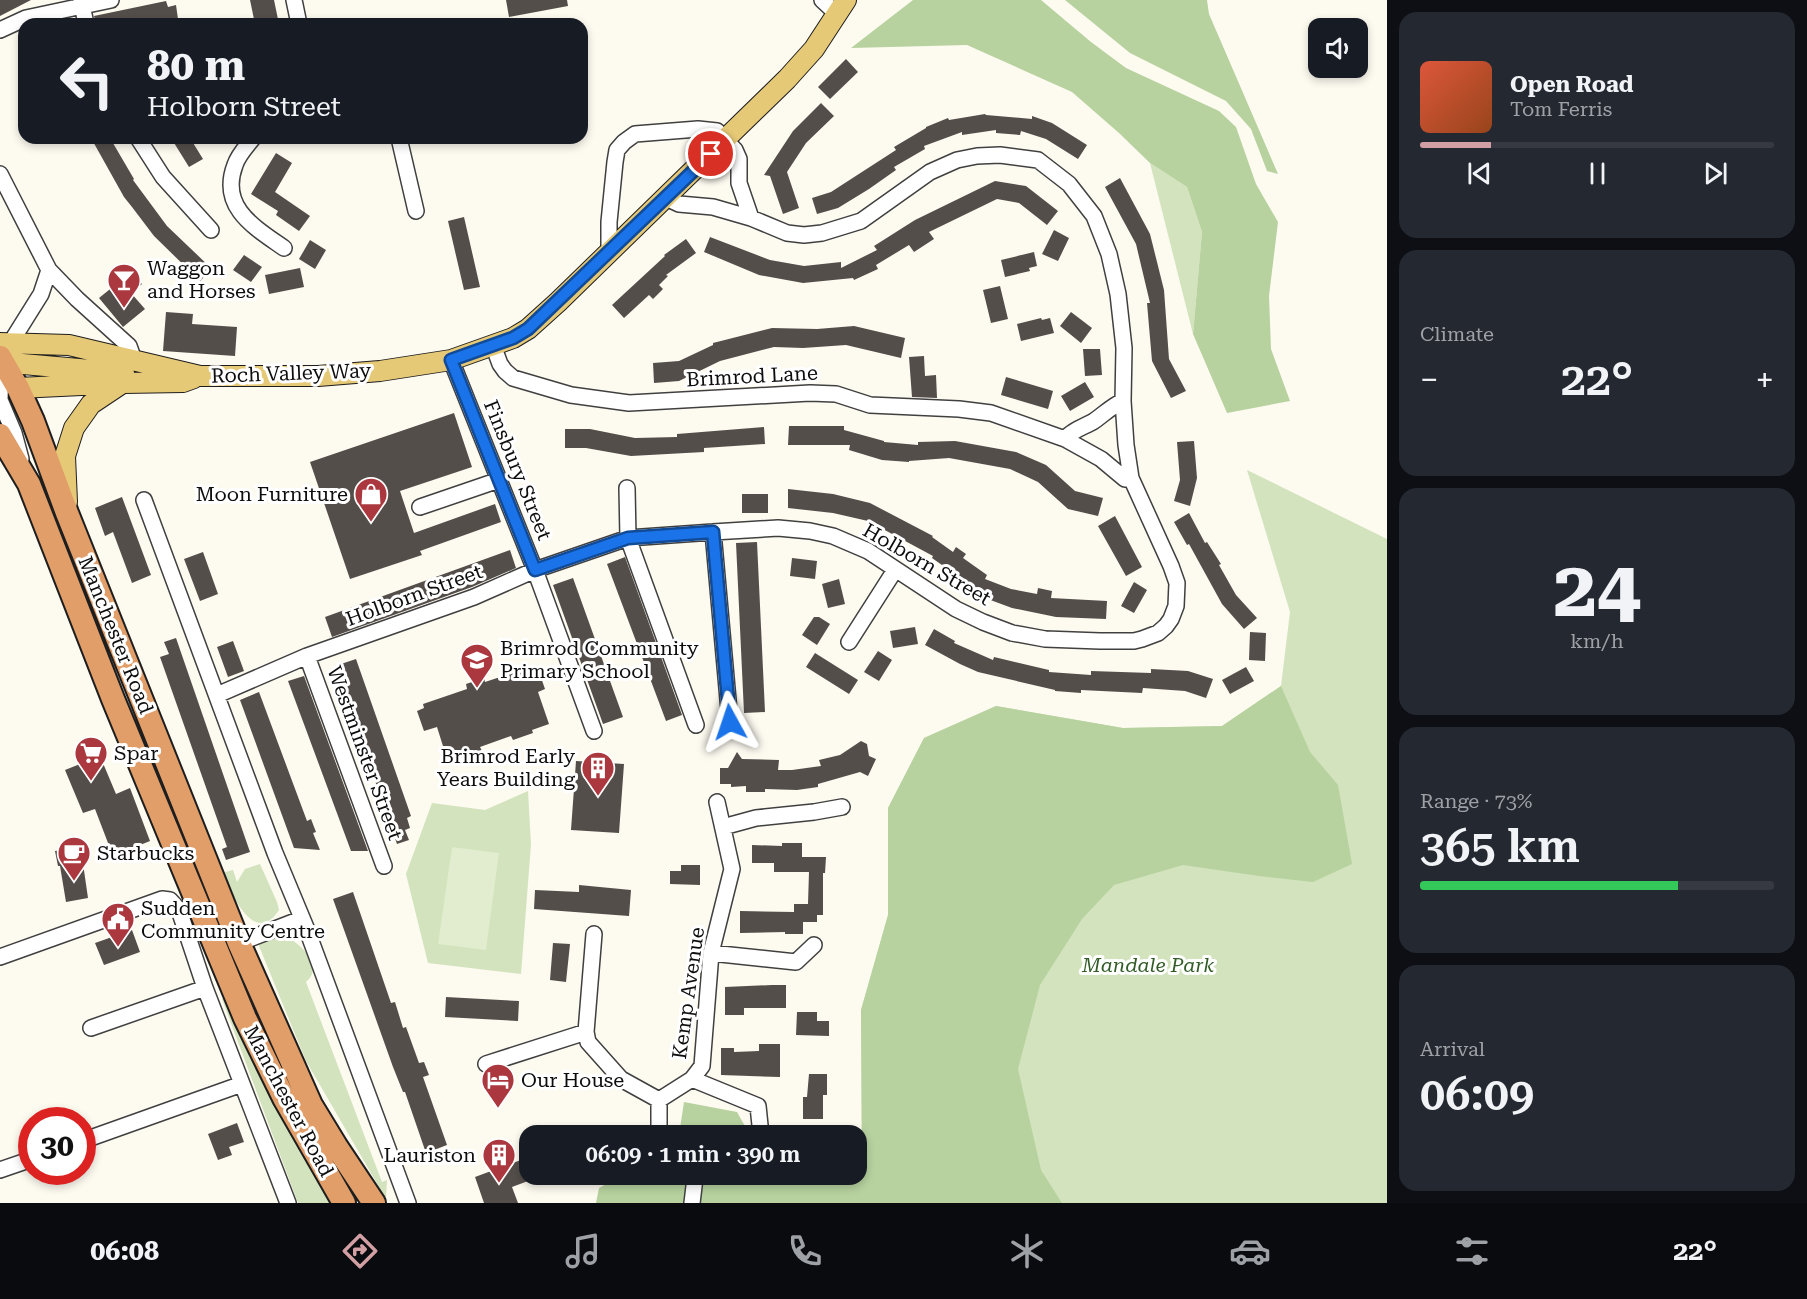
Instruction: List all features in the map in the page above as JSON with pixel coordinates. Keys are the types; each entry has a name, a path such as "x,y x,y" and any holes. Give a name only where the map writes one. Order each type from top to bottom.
{"highway":[{"name":"Manchester Road","path":"3,369 33,421 67,513 239,943 311,1105 374,1203"},
{"name":"Manchester Road","path":"0,435 29,484 113,699 245,1018 284,1098 344,1203"},
{"path":"0,462 29,484"}],"main road":[{"name":"Roch Valley Way","path":"200,376 318,376 380,371 451,360 513,338 528,329 787,79 814,49 842,7"},
{"path":"3,369 69,368 131,375 164,382 183,382 200,376"},
{"path":"3,369 200,376"},
{"path":"67,513 65,456 74,428 91,404 131,375"}],"street":[{"path":"26,18 81,3 111,0"},
{"path":"294,0 298,18"},
{"path":"822,0 842,7"},
{"path":"81,3 85,18"},
{"path":"0,30 18,22"},
{"path":"609,250 609,222 617,150 635,134 698,129 717,131 735,150 739,159 739,183 751,218"},
{"path":"142,144 163,177 211,230"},
{"path":"249,144 235,163 231,180 234,205 254,227 284,248"},
{"path":"400,144 416,211"},
{"name":"Holborn Street","path":"217,695 307,656 474,597 535,570 628,538 778,528 833,536 868,551 956,609 1012,633 1045,639 1100,641 1142,639 1158,633 1172,619 1176,606 1177,583 1131,478 1123,401 1124,348 1118,294 1109,254 1094,216 1070,184 1038,160 1000,155 977,156 957,160 930,172 861,222 822,233 804,235 787,233 751,218 713,207 679,204 666,198"},
{"path":"0,174 49,270 76,299 129,346 131,375"},
{"path":"29,484 14,433 0,399 3,369 41,294 49,270"},
{"name":"Brimrod Lane","path":"493,345 500,363 513,378 571,395 629,403 810,393 836,394 870,405 959,409 991,413 1065,439 1101,459 1125,479 1131,478"},
{"name":"Finsbury Street","path":"451,360 535,570 594,731"},
{"path":"1065,439 1069,434 1123,401"},
{"path":"420,507 499,480"},
{"path":"627,488 628,538 696,725"},
{"path":"144,500 408,1203"},
{"path":"713,532 730,722"},
{"path":"849,642 895,570"},
{"name":"Westminster Street","path":"307,656 384,866"},
{"name":"Kemp Avenue","path":"659,1100 692,1078 702,1066 711,953 732,869 717,802"},
{"path":"723,827 756,818 842,807"},
{"path":"0,957 162,898 170,900 179,910 205,988 288,1203"},
{"path":"239,943 301,919"},
{"path":"594,934 586,1032 588,1042 621,1079 659,1100 659,1125"},
{"path":"711,953 796,962 814,945"},
{"path":"91,1028 205,988"},
{"path":"486,1064 586,1032"},
{"path":"692,1078 758,1106 760,1125"},
{"path":"96,1136 242,1084"},
{"path":"0,1170 18,1164"},
{"path":"692,1203 694,1185"}],"green space":[{"path":"913,0 1041,0 1126,68 1219,111 1236,127 1256,184 1278,222 1269,296 1271,349 1290,401 1227,413 1193,334 1202,232 1187,187 1150,163 1072,92 967,45 851,48"},
{"path":"1065,0 1207,0 1209,14 1278,174 1267,171 1251,129 1226,101 1130,53"},
{"path":"1150,163 1187,187 1202,232 1193,334"},
{"name":"Mandale Park","path":"1247,470 1387,539 1387,1203 857,1203 860,1185 867,1185 867,1125 862,1125 861,1010 888,915 888,808 924,738 996,706 1123,728 1222,726 1281,686 1290,612"},
{"path":"1281,686 1310,752 1338,785 1352,864 1313,882 1183,865 1114,885 1082,919 1040,985 1018,1069 1041,1170 1062,1203 596,1203 599,1188 605,1185 867,1185 867,1125 862,1125 861,1010 888,915 888,808 924,738 996,706 1123,728 1222,726"},
{"path":"528,791 531,844 521,974 428,963 406,874 432,803 485,810"},
{"path":"452,847 499,853 486,950 438,944"},
{"path":"260,864 279,910 270,920 261,923 245,913 222,873 233,870 237,882 245,869"},
{"path":"280,934 304,949 312,962 312,974 306,982 382,1182 387,1180 386,1199 306,1061 259,946 259,941"},
{"path":"228,998 332,1203 298,1203 222,999"},
{"path":"684,1102 737,1112 744,1125 681,1125"}],"building":[{"path":"0,0 31,0 0,16"},
{"path":"250,0 274,0 278,18 254,18"},
{"path":"506,0 567,0 568,6 509,17"},
{"path":"166,1 168,7 176,5 178,18 94,18 94,16"},
{"path":"846,59 858,72 830,99 818,87"},
{"path":"821,103 834,116 806,143 787,172 799,208 783,214 770,176 764,175 793,131"},
{"path":"985,114 1032,119 1032,116 1052,123 1087,145 1078,159 1046,139 1021,131 1020,135 996,133 996,130 962,135 962,132 924,146 925,149 894,167 896,170 869,189 838,208 817,214 812,198 831,192 896,150 894,147 926,127 948,118 949,120"},
{"path":"94,144 114,144 133,180 167,226 212,269 200,281 154,236 124,197"},
{"path":"175,144 194,144 203,159 189,167"},
{"path":"276,153 292,163 275,192 310,216 299,231 276,215 278,211 251,194"},
{"path":"1120,178 1150,234 1164,290 1169,359 1186,391 1171,398 1152,361 1147,303 1150,303 1136,244 1105,187"},
{"path":"995,181 1026,186 1058,211 1047,225 1019,203 997,199 929,232 934,239 914,252 909,245 876,265 878,269 854,280 853,278 803,283 759,275 704,252 710,237 770,260 804,266 841,262 841,268 877,250 874,246 915,220"},
{"path":"464,217 480,287 464,290 448,221"},
{"path":"1054,230 1069,238 1058,261 1042,254"},
{"path":"686,239 696,253 666,275 668,276 659,285 663,289 653,299 649,295 624,318 612,305 664,255"},
{"path":"310,240 326,250 315,269 299,259"},
{"path":"1034,252 1037,266 1029,268 1030,271 1005,277 1001,260"},
{"path":"244,255 262,267 251,282 233,270"},
{"path":"300,268 304,287 269,294 265,275"},
{"path":"130,273 142,284 131,293 145,309 123,327 99,298"},
{"path":"1000,286 1008,319 991,323 983,290"},
{"path":"166,312 193,314 192,324 237,327 235,356 163,351"},
{"path":"1071,312 1092,328 1081,343 1060,326"},
{"path":"1041,318 1042,320 1050,318 1054,333 1021,341 1017,324"},
{"path":"854,326 905,338 901,358 846,345 803,348 774,347 720,361 679,381 654,383 653,363 679,361 713,343 772,328 817,329"},
{"path":"1083,349 1100,349 1102,375 1085,376"},
{"path":"924,356 925,376 936,375 937,398 912,397 909,357"},
{"path":"1006,377 1053,391 1048,409 1001,395"},
{"path":"1085,382 1094,397 1070,411 1061,396"},
{"name":"Moon Furniture","path":"454,413 472,467 400,491 414,533 495,504 501,522 420,551 422,555 350,579 310,462"},
{"path":"789,426 844,426 844,430 884,442 918,445 918,442 955,441 1016,452 1046,465 1075,491 1103,498 1098,516 1068,509 1038,482 1010,469 949,458 909,462 882,460 849,450 850,445 788,445"},
{"path":"764,427 765,444 704,448 704,452 631,456 586,448 565,448 565,429 590,429 635,438 677,437 677,434"},
{"path":"1194,441 1197,478 1190,506 1174,501 1180,480 1177,442"},
{"path":"788,489 833,494 870,503 933,536 953,552 956,547 966,554 963,558 987,575 985,579 1011,589 1037,594 1038,588 1052,591 1051,598 1107,601 1106,619 1056,617 1012,608 985,598 986,596 932,558 933,556 868,521 833,513 788,508"},
{"path":"742,494 768,494 768,513 742,513"},
{"path":"122,497 151,575 132,583 113,532 105,536 95,508"},
{"path":"1189,513 1205,543 1207,542 1221,564 1219,565 1236,595 1257,618 1244,629 1222,604 1189,544 1187,545 1174,522"},
{"path":"1115,516 1142,567 1126,576 1098,526"},
{"path":"757,542 765,712 744,713 736,543"},
{"path":"510,550 516,568 472,587 332,637 325,617"},
{"path":"203,552 218,594 200,601 184,559"},
{"path":"625,557 682,715 666,721 607,564"},
{"path":"792,558 817,561 815,579 790,576"},
{"path":"573,578 623,717 603,724 553,585"},
{"path":"839,579 845,604 828,608 822,584"},
{"path":"1134,582 1147,590 1134,613 1121,606"},
{"path":"814,617 819,617 830,624 817,645 802,635"},
{"path":"915,627 918,644 893,648 890,631"},
{"path":"934,629 955,641 954,643 993,660 994,657 1049,670 1049,672 1091,675 1091,671 1151,673 1151,669 1188,671 1213,679 1206,698 1185,691 1143,688 1142,693 1055,691 978,672 960,664 925,645"},
{"path":"1250,632 1266,633 1265,661 1249,660"},
{"path":"176,638 250,852 226,860 222,849 227,847 160,657 169,654 164,642"},
{"path":"233,641 244,671 228,677 217,647"},
{"path":"878,651 892,660 879,681 864,672"},
{"path":"815,653 858,680 849,694 806,667"},
{"path":"356,659 411,816 407,818 410,828 405,830 409,840 397,844 335,666"},
{"path":"530,667 532,671 538,669 545,689 538,692 549,724 532,730 533,733 513,740 511,736 480,747 482,751 448,762 437,727 424,731 417,711 424,708 423,704 467,689 466,684 484,678 485,682"},
{"path":"1246,667 1254,681 1230,694 1222,680"},
{"path":"304,676 368,851 351,851 288,681"},
{"path":"259,692 307,821 311,819 316,832 313,833 320,850 294,848 240,700"},
{"path":"861,741 867,744 869,756 876,759 868,776 860,772 818,784 818,787 797,790 765,789 765,792 746,792 746,786 731,787 731,784 720,784 720,768 728,768 737,752 742,759 779,760 778,770 792,770 821,766 819,760 840,755"},
{"path":"100,756 116,794 130,788 150,841 113,856 95,809 83,813 65,770"},
{"name":"Brimrod Early Years Building","path":"576,761 624,764 619,833 571,830"},
{"name":"Starbucks","path":"80,843 88,898 66,902 55,851 63,850 62,846"},
{"path":"782,843 802,843 802,857 826,857 825,873 823,873 823,915 817,915 817,922 803,922 803,934 740,933 740,911 794,912 794,904 808,904 809,872 774,872 774,863 752,863 752,845 782,846"},
{"path":"681,865 700,865 700,885 670,884 670,871 681,871"},
{"path":"579,885 631,890 629,916 534,909 535,890 579,892"},
{"path":"353,892 391,1003 395,1002 403,1028 406,1027 419,1063 424,1062 429,1075 423,1077 447,1145 426,1153 333,899"},
{"name":"Sudden Community Centre","path":"132,930 140,952 104,965 95,943"},
{"path":"553,943 570,944 566,982 550,980"},
{"path":"786,985 786,1008 744,1008 744,1015 725,1015 725,987"},
{"path":"446,997 519,1001 518,1021 445,1017"},
{"path":"797,1012 817,1012 817,1021 829,1021 829,1036 796,1035"},
{"path":"759,1044 780,1044 780,1077 721,1075 721,1048 734,1048 734,1052 759,1051"},
{"path":"809,1074 827,1074 827,1095 823,1095 823,1119 803,1119 803,1097 807,1097"},
{"path":"237,1123 244,1142 229,1147 232,1155 218,1160 208,1134"},
{"name":"Lauriston","path":"519,1161 519,1184 512,1187 518,1203 484,1203 475,1177"}],"place":[{"name":"Waggon and Horses","path":"124,309"},
{"name":"Moon Furniture","path":"371,523"},
{"name":"Brimrod Community Primary School","path":"477,689"},
{"name":"Spar","path":"91,782"},
{"name":"Brimrod Early Years Building","path":"598,797"},
{"name":"Starbucks","path":"74,882"},
{"name":"Sudden Community Centre","path":"118,948"},
{"name":"Our House","path":"498,1109"},
{"name":"Lauriston","path":"499,1184"}],"route":[{"path":"711,154 528,329 513,338 451,360 535,570 628,538 713,532 730,722"}]}
